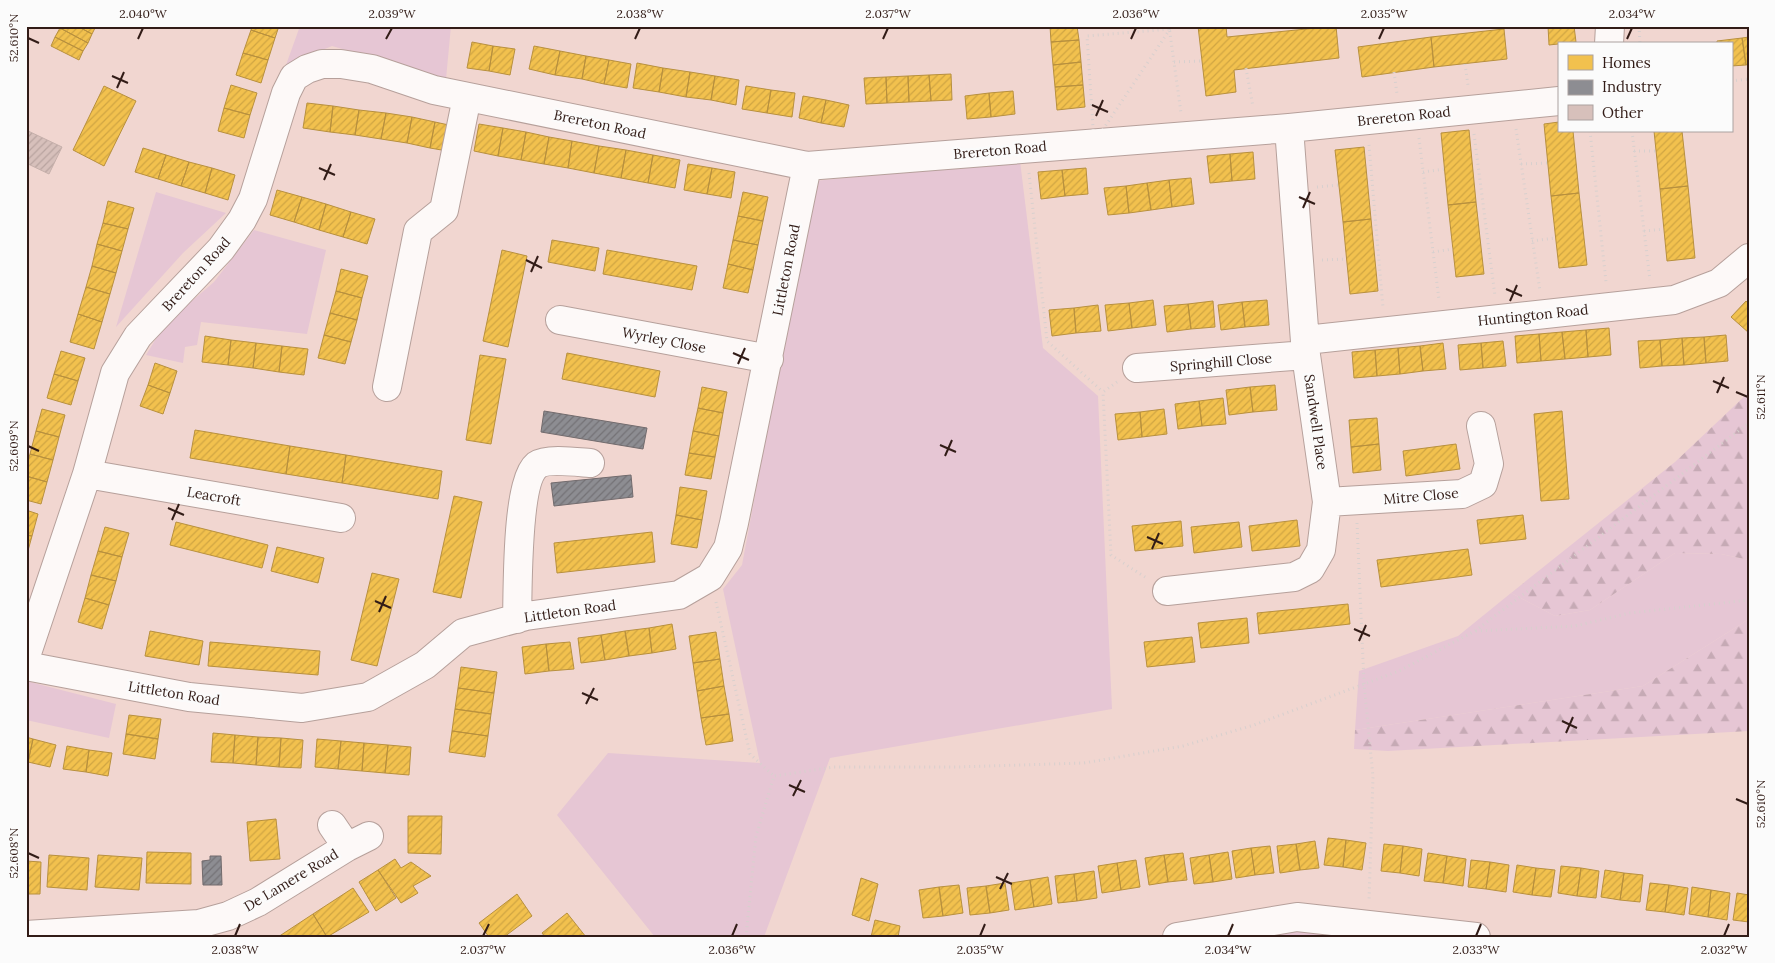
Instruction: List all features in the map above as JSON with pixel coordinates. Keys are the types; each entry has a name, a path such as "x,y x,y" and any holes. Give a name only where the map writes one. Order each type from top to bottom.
{"street":[{"path":"1609,42 1610,26"},
{"name":"Brereton Road","path":"26,656 87,474 115,373 138,336 221,249 242,220 253,199 286,93 294,77 307,69 322,64 341,64 372,69 434,90 807,166 1289,128 1558,101"},
{"path":"387,387 418,231 444,210 467,97"},
{"name":"Sandwell Place","path":"1167,591 1294,577 1310,569 1321,550 1327,502 1306,348 1289,128"},
{"name":"Littleton Road","path":"26,666 189,697 302,708 368,697 425,665 464,633 517,619 679,595 710,577 728,548 769,359 807,166"},
{"name":"Huntington Road","path":"1306,348 1385,332 1674,300 1719,283 1749,258"},
{"name":"Wyrley Close","path":"560,320 769,359"},
{"name":"Springhill Close","path":"1137,368 1306,348"},
{"name":"Mitre Close","path":"1327,502 1462,494 1483,484 1489,464 1481,426"},
{"path":"517,619 518,537 530,473 538,464 549,461 590,463"},
{"name":"Leacroft","path":"87,474 341,518"},
{"name":"De Lamere Road","path":"26,935 199,924 228,916 258,902 358,841 332,824"},
{"path":"1177,937 1297,917 1476,937"}],"path":[{"path":"1639,26 1640,42"},
{"path":"1170,27 1184,136"},
{"path":"1094,143 1170,27"},
{"path":"1094,143 1087,36 1170,27"},
{"path":"1174,62 1202,61"},
{"path":"1466,64 1498,319"},
{"path":"1246,68 1257,130"},
{"path":"1732,81 1749,79"},
{"path":"1512,106 1543,314"},
{"path":"1416,115 1442,325"},
{"path":"1367,120 1385,332"},
{"path":"1590,132 1609,307"},
{"path":"1632,132 1652,302"},
{"path":"1026,148 1047,341 1103,392 1111,555 1167,591"},
{"path":"1634,151 1656,151"},
{"path":"1521,164 1548,163"},
{"path":"1423,172 1444,169"},
{"path":"1644,231 1664,229"},
{"path":"1532,240 1556,238"},
{"path":"1433,252 1453,249"},
{"path":"1103,392 1137,368"},
{"path":"774,776 834,767 957,767 1084,763 1183,746 1254,724 1399,671 1475,631 1749,423"},
{"path":"1356,501 1364,683 1373,776 1369,924"},
{"path":"710,577 750,754 774,776"},
{"path":"1475,631 1575,626 1630,613 1749,600"},
{"path":"746,937 756,836 774,776"}],"green space":[{"path":"300,26 451,26 446,79 332,46 286,65"},
{"path":"1020,161 1043,348 1098,396 1112,709 830,758 764,937 655,937 557,815 608,753 760,763 723,589 742,565 814,181"},
{"path":"156,192 226,213 183,253 116,327"},
{"path":"254,230 326,250 307,334 201,322 197,345 185,347 183,363 146,355 165,324 214,282"},
{"path":"1749,392 1749,560 1721,554 1675,553 1590,610 1555,616 1511,593 1675,462"},
{"path":"1675,553 1721,554 1749,560 1749,619 1643,686 1355,730 1359,671 1458,636 1511,593 1555,616 1590,610"},
{"path":"1749,619 1749,731 1388,751 1354,749 1355,730 1643,686"},
{"path":"26,681 116,704 109,738 26,720"},
{"path":"1296,929 1365,937 1251,937"}],"building: Homes":[{"path":"61,26 77,26 92,34 88,43 60,28"},
{"path":"77,26 96,26 92,34"},
{"path":"252,26 279,26 275,38 251,30"},
{"path":"1050,26 1077,26 1079,40 1051,42"},
{"path":"1198,26 1226,26 1227,37 1336,26 1339,58 1234,70 1236,92 1206,96"},
{"path":"1548,26 1574,26 1576,42 1558,42 1558,44 1549,45"},
{"path":"60,28 88,43 83,51 55,37"},
{"path":"1504,29 1507,59 1434,67 1431,37"},
{"path":"251,30 275,38 268,60 243,53"},
{"path":"55,37 83,51 79,60 51,46"},
{"path":"1431,37 1434,67 1362,77 1358,47"},
{"path":"1749,37 1749,64 1746,65 1742,38"},
{"path":"1742,38 1746,65 1732,66 1732,42 1717,41"},
{"path":"1079,40 1081,62 1053,65 1051,42"},
{"path":"472,42 493,46 489,71 467,68"},
{"path":"493,46 515,49 510,75 489,71"},
{"path":"534,46 560,51 555,75 529,69"},
{"path":"560,51 586,56 582,79 555,75"},
{"path":"243,53 268,60 261,83 236,75"},
{"path":"586,56 609,60 604,84 582,79"},
{"path":"609,60 631,64 627,88 604,84"},
{"path":"1081,62 1083,85 1055,87 1053,65"},
{"path":"637,63 663,68 659,92 633,88"},
{"path":"663,68 690,72 686,97 659,92"},
{"path":"690,72 715,76 711,100 686,97"},
{"path":"951,74 952,100 931,101 929,75"},
{"path":"929,75 931,101 909,102 908,76"},
{"path":"715,76 739,80 736,105 711,100"},
{"path":"908,76 909,102 887,103 886,77"},
{"path":"886,77 887,103 866,104 864,78"},
{"path":"231,85 257,93 250,115 224,108"},
{"path":"1083,85 1085,107 1057,110 1055,87"},
{"path":"104,86 136,101 104,166 73,150"},
{"path":"746,86 771,90 767,113 742,109"},
{"path":"771,90 795,93 792,117 767,113"},
{"path":"1013,91 1015,114 991,117 989,93"},
{"path":"989,93 991,117 967,119 965,96"},
{"path":"803,96 826,100 821,123 799,118"},
{"path":"826,100 849,105 844,127 821,123"},
{"path":"307,103 333,106 330,132 303,128"},
{"path":"333,106 359,110 355,135 330,132"},
{"path":"224,108 250,115 244,138 218,131"},
{"path":"359,110 386,113 381,139 355,135"},
{"path":"386,113 412,117 407,143 381,139"},
{"path":"412,117 435,122 430,148 407,143"},
{"path":"435,122 458,127 453,152 430,148"},
{"path":"1558,122 1558,132 1573,132 1579,193 1551,196 1544,124"},
{"path":"479,124 503,128 498,156 474,151"},
{"path":"503,128 526,132 521,160 498,156"},
{"path":"1469,130 1476,202 1448,205 1441,133"},
{"path":"526,132 549,137 544,164 521,160"},
{"path":"1654,132 1682,132 1688,186 1660,189"},
{"path":"549,137 572,141 568,168 544,164"},
{"path":"572,141 599,146 594,173 568,168"},
{"path":"599,146 626,150 621,178 594,173"},
{"path":"1364,147 1371,219 1343,222 1335,150"},
{"path":"143,148 166,155 158,179 135,172"},
{"path":"626,150 653,155 648,183 621,178"},
{"path":"1253,152 1255,179 1232,181 1230,154"},
{"path":"1230,154 1232,181 1210,183 1207,156"},
{"path":"166,155 189,162 181,186 158,179"},
{"path":"653,155 680,160 675,188 648,183"},
{"path":"189,162 212,168 205,193 181,186"},
{"path":"688,164 712,168 707,194 684,190"},
{"path":"212,168 235,175 228,200 205,193"},
{"path":"712,168 735,172 731,198 707,194"},
{"path":"1086,168 1088,194 1065,196 1062,170"},
{"path":"1062,170 1065,196 1041,199 1038,172"},
{"path":"1191,178 1194,204 1172,207 1169,180"},
{"path":"1169,180 1172,207 1151,210 1147,183"},
{"path":"1147,183 1151,210 1129,213 1126,186"},
{"path":"1126,186 1129,213 1108,215 1104,188"},
{"path":"1688,186 1695,258 1667,261 1660,189"},
{"path":"277,190 302,197 294,222 270,215"},
{"path":"743,192 768,197 763,221 738,216"},
{"path":"1579,193 1587,265 1559,268 1551,196"},
{"path":"302,197 326,204 319,230 294,222"},
{"path":"108,201 134,208 128,229 103,223"},
{"path":"1476,202 1484,274 1456,277 1448,205"},
{"path":"326,204 351,212 343,237 319,230"},
{"path":"351,212 375,219 367,244 343,237"},
{"path":"738,216 763,221 758,245 733,240"},
{"path":"1371,219 1378,291 1350,294 1343,222"},
{"path":"103,223 128,229 122,251 97,244"},
{"path":"552,240 599,248 595,271 548,262"},
{"path":"733,240 758,245 753,270 728,264"},
{"path":"97,244 122,251 116,273 92,266"},
{"path":"502,250 527,256 508,347 483,341"},
{"path":"607,250 697,266 692,290 603,274"},
{"path":"728,264 753,270 748,293 723,288"},
{"path":"92,266 116,273 110,294 86,287"},
{"path":"341,269 368,276 362,298 336,291"},
{"path":"86,287 110,294 102,322 78,314"},
{"path":"336,291 362,298 357,320 330,313"},
{"path":"1153,300 1156,325 1132,328 1129,303"},
{"path":"1267,300 1269,325 1245,327 1242,302"},
{"path":"1213,301 1215,327 1191,329 1188,304"},
{"path":"1746,301 1749,304 1749,333 1731,317"},
{"path":"1242,302 1245,327 1221,330 1218,305"},
{"path":"1129,303 1132,328 1108,331 1105,305"},
{"path":"1188,304 1191,329 1167,332 1164,306"},
{"path":"1098,305 1101,331 1076,333 1074,308"},
{"path":"1074,308 1076,333 1052,336 1049,310"},
{"path":"330,313 357,320 351,342 324,335"},
{"path":"78,314 102,322 94,349 70,342"},
{"path":"1609,328 1611,355 1588,357 1586,330"},
{"path":"1586,330 1588,357 1565,359 1562,332"},
{"path":"1562,332 1565,359 1541,361 1539,334"},
{"path":"1539,334 1541,361 1517,363 1515,336"},
{"path":"324,335 351,342 345,364 318,358"},
{"path":"1726,335 1728,361 1706,363 1704,337"},
{"path":"205,336 231,340 228,365 202,362"},
{"path":"1704,337 1706,363 1684,365 1682,338"},
{"path":"1682,338 1684,365 1662,366 1660,340"},
{"path":"231,340 256,343 253,368 228,365"},
{"path":"1660,340 1662,366 1640,368 1638,341"},
{"path":"1503,341 1506,366 1483,368 1481,343"},
{"path":"256,343 282,346 279,372 253,368"},
{"path":"1443,343 1446,369 1423,371 1420,346"},
{"path":"1481,343 1483,368 1460,370 1458,345"},
{"path":"282,346 308,349 304,375 279,372"},
{"path":"1420,346 1423,371 1400,374 1398,348"},
{"path":"1398,348 1400,374 1377,376 1375,350"},
{"path":"1375,350 1377,376 1354,378 1352,352"},
{"path":"61,351 85,358 78,381 54,374"},
{"path":"567,353 660,371 655,397 562,379"},
{"path":"480,355 506,359 491,444 466,440"},
{"path":"155,363 177,371 170,393 148,385"},
{"path":"54,374 78,381 71,405 47,398"},
{"path":"148,385 170,393 163,414 140,406"},
{"path":"1275,385 1277,410 1253,412 1250,387"},
{"path":"702,387 727,392 723,413 698,408"},
{"path":"1250,387 1253,412 1229,415 1226,390"},
{"path":"1223,398 1226,424 1202,426 1199,401"},
{"path":"1199,401 1202,426 1178,429 1175,404"},
{"path":"698,408 723,413 719,436 693,431"},
{"path":"42,409 65,415 59,437 36,431"},
{"path":"1164,409 1167,434 1142,437 1140,412"},
{"path":"1562,411 1569,499 1541,501 1534,414"},
{"path":"1140,412 1142,437 1118,440 1115,414"},
{"path":"1377,418 1379,444 1351,447 1349,420"},
{"path":"195,430 290,446 286,474 190,458"},
{"path":"36,431 59,437 53,460 30,454"},
{"path":"693,431 719,436 715,457 689,453"},
{"path":"1379,444 1381,470 1353,473 1351,447"},
{"path":"1456,444 1460,469 1406,476 1403,451"},
{"path":"290,446 346,455 342,483 286,474"},
{"path":"689,453 715,457 711,479 685,475"},
{"path":"30,454 53,460 47,482 26,476"},
{"path":"346,455 442,471 438,499 342,483"},
{"path":"26,476 47,482 41,504 26,500"},
{"path":"680,487 707,491 702,520 676,515"},
{"path":"454,496 482,502 461,598 433,592"},
{"path":"26,510 38,514 32,536 26,535"},
{"path":"676,515 702,520 697,548 671,544"},
{"path":"1523,515 1526,539 1480,544 1477,520"},
{"path":"1297,520 1300,546 1252,551 1249,526"},
{"path":"1181,521 1183,546 1135,551 1132,526"},
{"path":"176,522 268,545 262,568 170,545"},
{"path":"1239,522 1242,547 1194,553 1191,527"},
{"path":"105,527 129,533 122,557 98,551"},
{"path":"652,532 655,562 557,573 554,543"},
{"path":"26,535 32,536 26,558"},
{"path":"277,547 324,558 318,583 271,571"},
{"path":"1468,549 1472,575 1381,587 1377,560"},
{"path":"98,551 122,557 116,581 91,575"},
{"path":"372,573 399,579 377,666 351,660"},
{"path":"91,575 116,581 109,605 85,598"},
{"path":"85,598 109,605 102,629 78,622"},
{"path":"1348,604 1350,624 1259,634 1257,613"},
{"path":"1247,618 1249,643 1201,648 1198,623"},
{"path":"672,624 676,649 652,653 649,628"},
{"path":"649,628 652,653 629,656 625,631"},
{"path":"150,631 203,641 199,665 145,656"},
{"path":"625,631 629,656 605,660 601,635"},
{"path":"716,632 720,659 693,663 689,636"},
{"path":"601,635 605,660 581,663 578,638"},
{"path":"1192,637 1195,662 1147,667 1144,642"},
{"path":"210,642 320,651 318,675 208,666"},
{"path":"570,642 574,669 549,671 546,644"},
{"path":"546,644 549,671 525,674 522,647"},
{"path":"720,659 724,686 697,691 693,663"},
{"path":"461,667 497,672 494,693 458,688"},
{"path":"724,686 729,714 701,718 697,691"},
{"path":"458,688 494,693 491,714 455,709"},
{"path":"455,709 491,714 488,736 452,731"},
{"path":"729,714 733,741 706,745 701,718"},
{"path":"129,715 161,719 158,739 126,734"},
{"path":"452,731 488,736 485,757 449,752"},
{"path":"213,733 235,735 233,763 211,762"},
{"path":"126,734 158,739 155,759 123,754"},
{"path":"235,735 258,737 256,765 233,763"},
{"path":"26,737 33,739 28,762 26,761"},
{"path":"258,737 281,738 279,767 256,765"},
{"path":"281,738 303,740 301,768 279,767"},
{"path":"33,739 56,745 50,767 28,762"},
{"path":"317,739 341,741 338,769 315,767"},
{"path":"341,741 364,743 362,771 338,769"},
{"path":"364,743 388,745 385,773 362,771"},
{"path":"388,745 411,747 409,775 385,773"},
{"path":"67,746 89,750 86,772 63,769"},
{"path":"89,750 112,753 108,776 86,772"},
{"path":"408,816 442,816 441,854 408,853"},
{"path":"276,819 280,859 250,861 247,822"},
{"path":"1328,838 1346,840 1343,867 1324,865"},
{"path":"1346,840 1366,843 1362,870 1343,867"},
{"path":"1315,841 1319,868 1300,870 1296,844"},
{"path":"1296,844 1300,870 1280,873 1277,846"},
{"path":"1384,844 1403,846 1400,873 1381,871"},
{"path":"1270,846 1274,873 1255,875 1251,848"},
{"path":"1403,846 1422,849 1419,876 1400,873"},
{"path":"1251,848 1255,875 1236,878 1232,851"},
{"path":"147,852 191,853 191,884 146,883"},
{"path":"1228,852 1232,879 1213,882 1209,855"},
{"path":"1183,853 1187,880 1168,882 1164,855"},
{"path":"1428,853 1447,856 1443,883 1424,881"},
{"path":"49,855 89,858 87,890 47,887"},
{"path":"98,855 142,858 139,890 95,887"},
{"path":"1164,855 1168,882 1149,885 1145,858"},
{"path":"1209,855 1213,882 1194,884 1190,858"},
{"path":"1447,856 1466,859 1463,886 1443,883"},
{"path":"395,859 401,868 411,862 431,876 413,886 418,893 401,903 378,870"},
{"path":"1136,860 1140,887 1121,890 1117,863"},
{"path":"1471,860 1490,862 1486,889 1468,887"},
{"path":"26,861 41,862 40,894 26,894"},
{"path":"1490,862 1509,865 1506,892 1486,889"},
{"path":"1117,863 1121,890 1102,893 1098,866"},
{"path":"1517,865 1536,868 1532,895 1513,892"},
{"path":"1561,866 1581,868 1577,896 1558,893"},
{"path":"1536,868 1555,870 1551,897 1532,895"},
{"path":"1581,868 1599,871 1596,898 1577,896"},
{"path":"378,870 396,898 376,911 359,882"},
{"path":"1605,870 1624,873 1620,900 1601,897"},
{"path":"1094,871 1097,898 1077,901 1074,874"},
{"path":"1624,873 1643,875 1640,902 1620,900"},
{"path":"1074,874 1077,901 1058,903 1055,876"},
{"path":"1048,877 1052,904 1034,907 1030,880"},
{"path":"861,878 878,884 869,921 852,915"},
{"path":"1030,880 1034,907 1015,910 1011,883"},
{"path":"1005,883 1009,910 990,913 986,886"},
{"path":"1650,883 1669,885 1665,912 1646,910"},
{"path":"959,885 963,913 943,916 939,887"},
{"path":"1669,885 1688,888 1684,915 1665,912"},
{"path":"986,886 990,913 970,915 967,888"},
{"path":"939,887 943,916 923,918 919,890"},
{"path":"1692,887 1711,890 1708,917 1689,914"},
{"path":"353,888 369,912 327,937 313,914"},
{"path":"1711,890 1730,893 1727,920 1708,917"},
{"path":"1737,893 1749,895 1749,922 1733,920"},
{"path":"517,894 532,916 504,937 489,937 479,923"},
{"path":"567,913 586,937 545,937 542,933"},
{"path":"313,914 327,937 278,937"},
{"path":"875,920 900,926 898,937 871,937"}],"building: Industry":[{"path":"544,411 647,428 643,449 541,432"},
{"path":"631,475 633,497 554,506 551,483"},
{"path":"210,856 221,856 222,885 203,885 202,861 210,860"}],"building: Other":[{"path":"26,130 62,147 49,174 26,163"}]}
